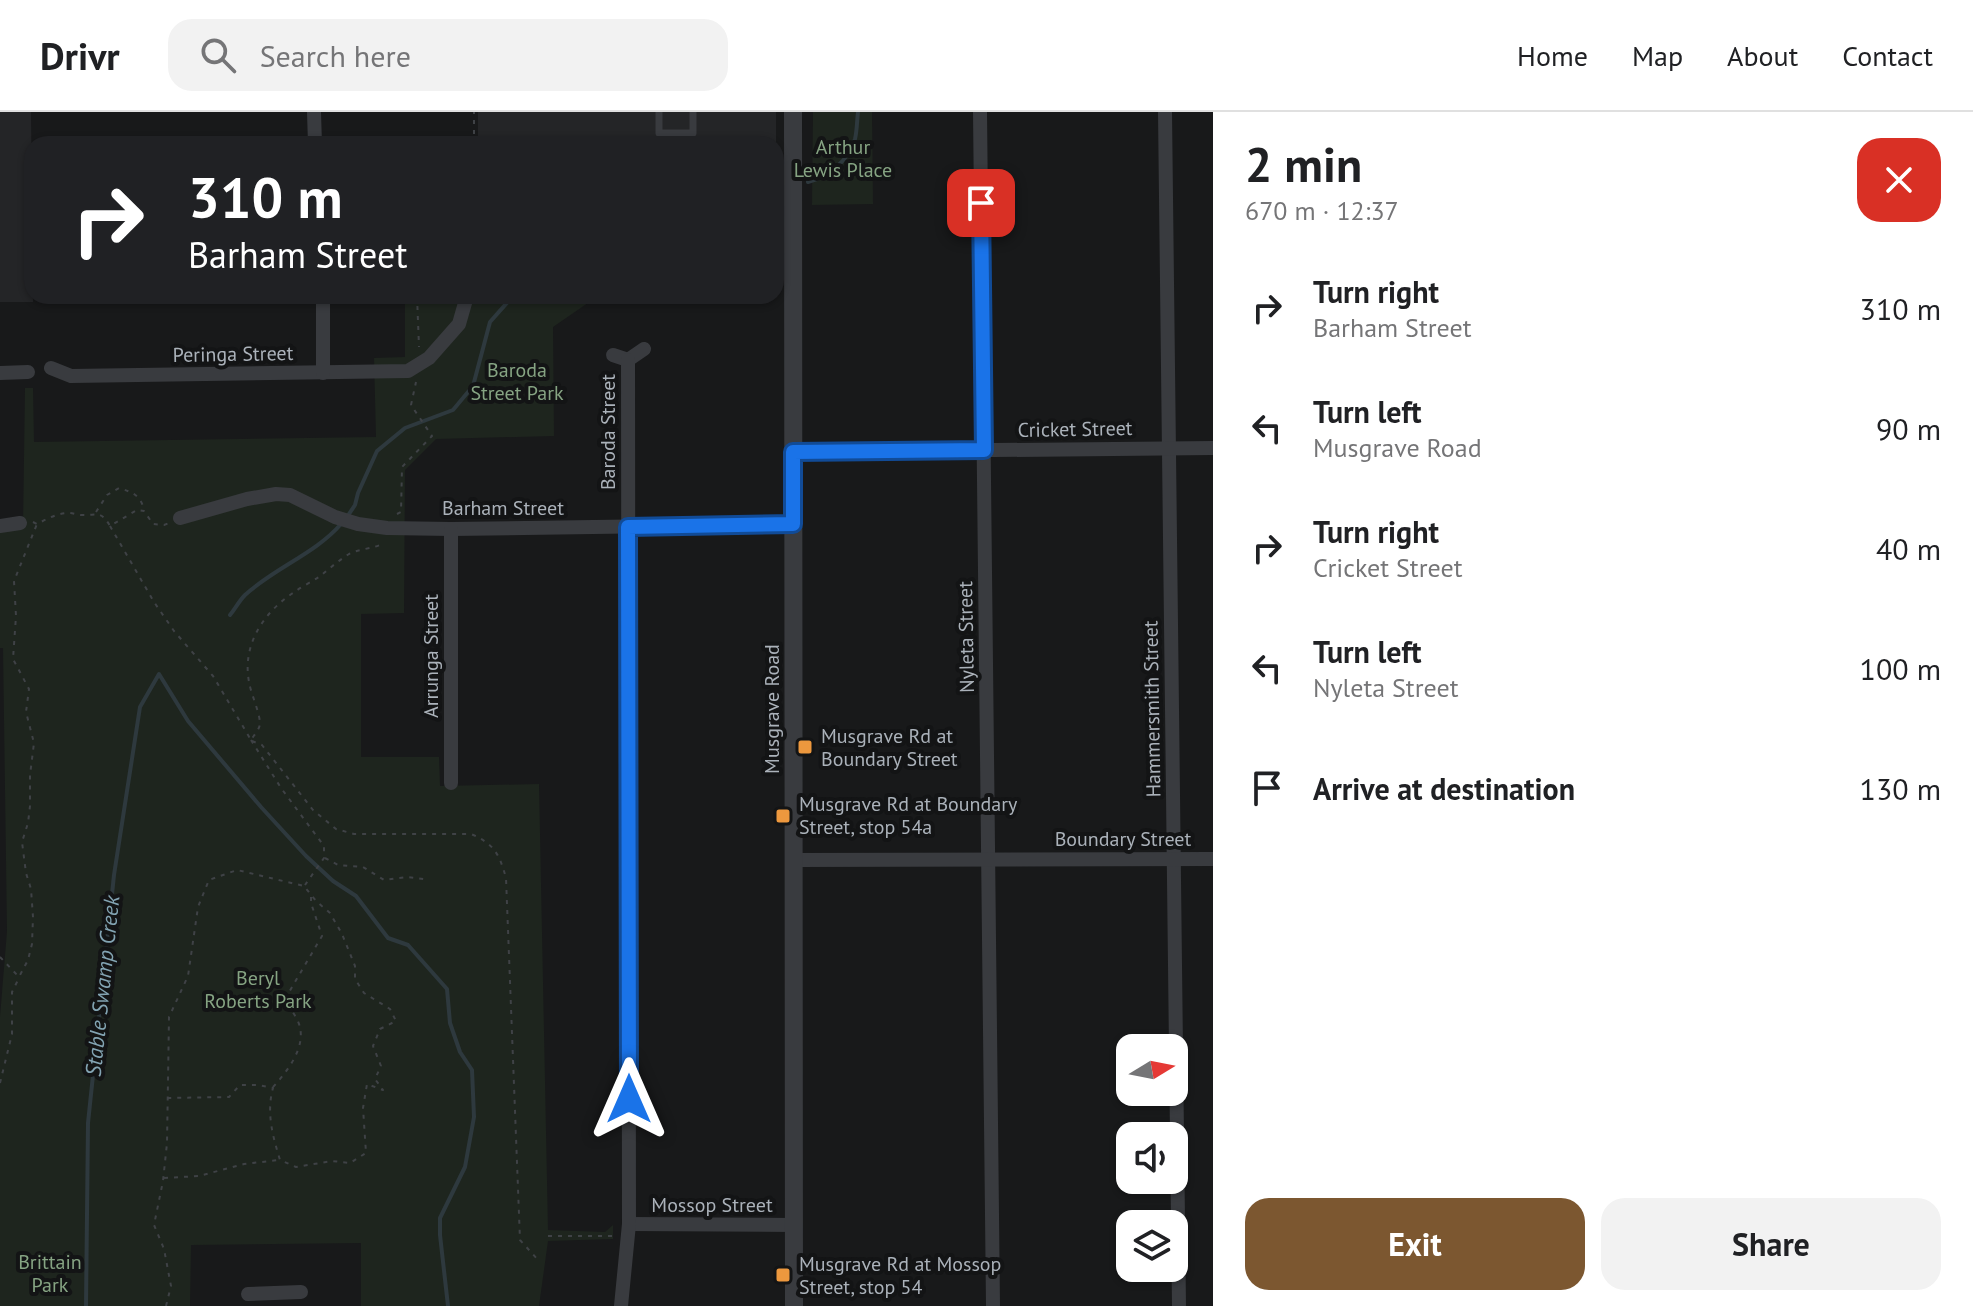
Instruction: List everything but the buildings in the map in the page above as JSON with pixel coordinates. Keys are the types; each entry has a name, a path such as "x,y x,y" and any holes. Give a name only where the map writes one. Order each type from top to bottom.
{"street":[{"path":"314,112 315,136"},
{"name":"Musgrave Road","path":"793,112 794,1306"},
{"name":"Nyleta Street","path":"980,112 993,1306"},
{"name":"Hammersmith Street","path":"1165,112 1179,1306"},
{"path":"323,304 323,373"},
{"path":"417,365 429,358 459,324 465,304"},
{"name":"Baroda Street","path":"628,360 644,349"},
{"name":"Baroda Street","path":"613,355 628,360"},
{"name":"Baroda Street","path":"621,1306 629,1230 628,360"},
{"name":"Peringa Street","path":"51,368 71,376 408,371 417,365"},
{"path":"0,373 28,372"},
{"name":"Cricket Street","path":"793,452 1213,448"},
{"name":"Barham Street","path":"180,518 276,494 290,495 335,517 387,528 793,524"},
{"path":"0,526 20,523"},
{"name":"Arrunga Street","path":"451,529 451,783"},
{"name":"Boundary Street","path":"794,860 1213,859"},
{"name":"Mossop Street","path":"629,1230 794,1225"},
{"path":"248,1294 275,1300 301,1292"}],"lane":[{"path":"659,112 659,133 693,133 693,112"}],"path":[{"path":"474,112 474,136"},
{"path":"251,740 260,723 248,675 253,636 265,617 291,594 347,556 384,543 387,520 401,512 402,467 432,436 411,405 417,365 417,304"},
{"path":"95,513 107,495 119,488 135,493 153,524 164,525 180,518"},
{"path":"110,526 137,510 144,511"},
{"path":"0,1083 12,1034 12,992 28,960 32,944 31,889 22,842 28,823 34,743 26,712 29,689 13,659 16,616 14,581 37,524 58,514 83,516 95,513 105,518 154,602 174,631 213,676 281,788 324,846 324,858 304,886"},
{"path":"20,523 29,520 37,524"},
{"path":"251,740 262,745 313,810 336,829 354,834 471,834 488,842 501,858 506,878 520,1240 539,1261"},
{"path":"324,858 338,865 363,867 384,880 407,877 424,879"},
{"path":"164,1178 199,1176 244,1164 280,1160 296,1167 332,1161 350,1163 366,1153 363,1108 367,1084 383,1090 375,1079 381,1066 373,1046 380,1029 396,1021 390,1009 364,993 355,979 355,966 342,934 330,913 304,886 237,870 209,880 198,907 188,976 169,1017 167,1143 164,1178 154,1225 164,1249 171,1286 166,1306"},
{"path":"280,1160 270,1128 273,1088 289,1070 299,1047 300,1028 285,999 322,936 310,892"},
{"path":"0,957 19,977"},
{"path":"167,1098 229,1097 240,1085 273,1088"},
{"path":"548,1236 629,1230"}],"shaded area":[{"path":"0,112 31,112 31,136 24,136 24,302 0,302"},
{"path":"478,112 776,112 776,136 478,136"}],"green space":[{"name":"Arthur Lewis Place","path":"813,112 872,112 873,204 812,205"},
{"name":"Beryl Roberts Park","path":"405,304 586,304 553,327 554,436 436,439 405,470 404,613 361,614 361,757 439,757 440,786 539,784 548,1230 605,1232 613,1225 613,1239 548,1241 539,1306 361,1306 361,1243 191,1245 190,1306 0,1306 0,1017 7,931 0,533 23,527 25,388 33,388 34,442 376,437 374,358 405,357"}],"waterway":[{"path":"808,182 831,172 843,161 855,139 858,112"},
{"name":"Stable Swamp Creek","path":"347,517 377,451 405,428 453,410 473,386 490,322 506,304"},
{"name":"Stable Swamp Creek","path":"230,615 256,585 319,544 341,524"},
{"path":"86,1306 88,1123 114,875 140,707 159,674 188,721 261,807 306,856 333,881 356,896 388,938 408,945 447,989 450,1023 460,1052 472,1070 474,1117 465,1167 440,1218 448,1306"}],"place":[{"name":"Musgrave Rd at Boundary Street","path":"805,747"},
{"name":"Musgrave Rd at Boundary Street, stop 54a","path":"783,816"},
{"name":"Musgrave Rd at Mossop Street, stop 54","path":"783,1275"}],"route":[{"path":"629,1099 628,527 793,524 793,452 984,450 981,203"}],"park label":[{"name":"Baroda Street Park","path":"517,382"},
{"name":"Brittain Park","path":"50,1274"}]}
